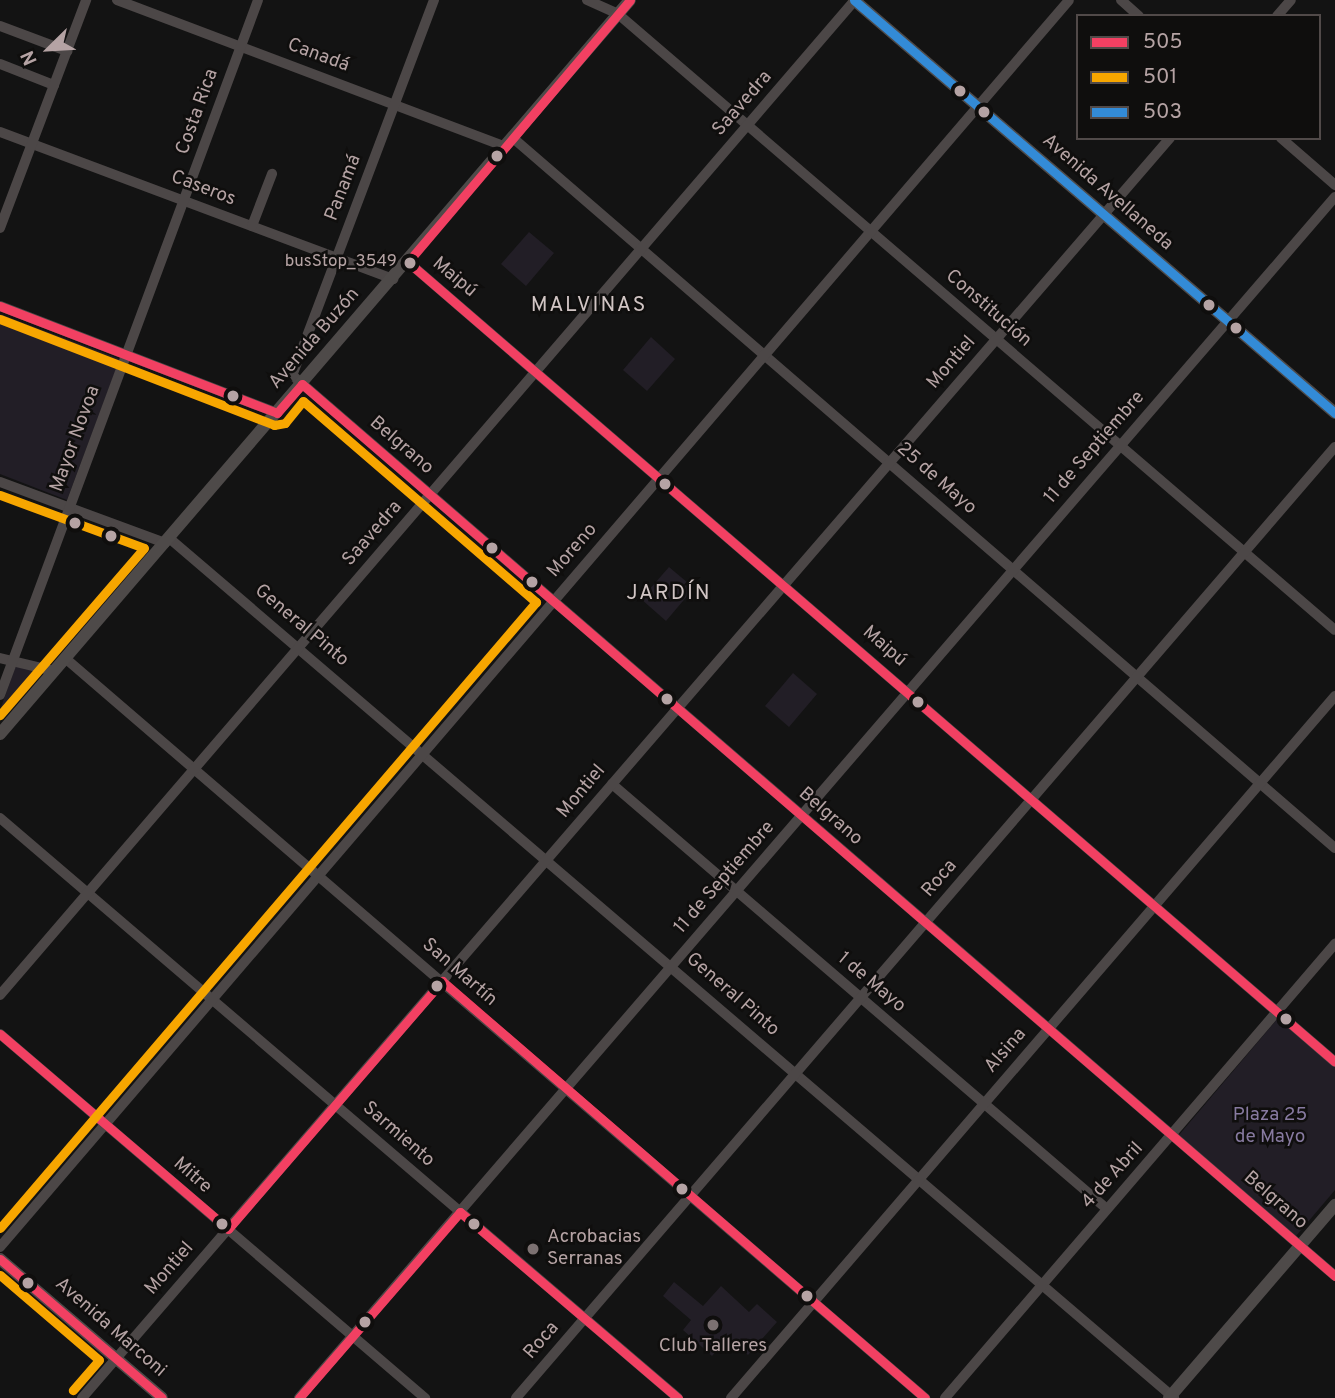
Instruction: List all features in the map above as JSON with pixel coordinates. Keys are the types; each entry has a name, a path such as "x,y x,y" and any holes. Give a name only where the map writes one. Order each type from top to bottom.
{"main road":[{"name":"Avenida Buzón","path":"0,734 408,262 630,0"},
{"name":"Avenida Avellaneda","path":"855,0 980,104 1335,413"},
{"name":"Avenida Avellaneda","path":"865,0 980,104"},
{"name":"Avenida Avellaneda","path":"1229,319 1335,405"},
{"path":"1172,1397 1335,1205"},
{"name":"Avenida Marconi","path":"0,1259 162,1398"}],"street":[{"path":"0,228 86,0"},
{"name":"Canadá","path":"117,0 394,104 509,142"},
{"name":"Costa Rica","path":"126,354 258,0"},
{"name":"Panamá","path":"302,384 292,375 434,0"},
{"name":"Constitución","path":"587,0 607,3 1335,630"},
{"name":"Saavedra","path":"0,995 855,0"},
{"name":"Moreno","path":"0,1247 1069,0"},
{"path":"1121,0 1137,14"},
{"path":"1279,14 1291,0"},
{"path":"0,26 66,51"},
{"path":"0,64 54,85"},
{"name":"Caseros","path":"0,132 393,279"},
{"name":"Montiel","path":"82,1398 1168,140"},
{"path":"1283,140 1335,185"},
{"name":"25 de Mayo","path":"509,142 641,249 1335,848"},
{"path":"252,226 272,174"},
{"name":"11 de Septiembre","path":"299,1398 1335,197"},
{"name":"Maipú","path":"408,262 1033,797 1154,907 1335,1062"},
{"path":"0,306 277,413"},
{"name":"Mayor Novoa","path":"0,695 6,660 69,508 126,354"},
{"name":"Belgrano","path":"302,384 1335,1276"},
{"name":"Roca","path":"516,1398 1335,447"},
{"name":"General Pinto","path":"0,482 167,540 299,647 1172,1397"},
{"name":"San Martín","path":"65,658 925,1398"},
{"path":"6,660 54,671"},
{"name":"Alsina","path":"731,1398 1335,696"},
{"name":"1 de Mayo","path":"612,784 1107,1209"},
{"name":"Sarmiento","path":"0,818 678,1398"},
{"name":"4 de Abril","path":"945,1398 1173,1136 1335,944"},
{"name":"Mitre","path":"0,1034 425,1398"}],"green space":[{"path":"529,232 554,253 526,286 501,264"},
{"path":"0,314 120,359 67,500 0,474"},
{"path":"651,337 675,359 647,391 623,370"},
{"path":"669,567 694,588 666,621 641,599"},
{"path":"16,665 43,670 3,716 0,710"},
{"path":"793,673 817,694 789,727 765,706"},
{"name":"Plaza 25 de Mayo","path":"1279,1017 1335,1067 1335,1190 1296,1236 1179,1135"},
{"path":"674,1282 703,1306 721,1286 749,1312 757,1304 777,1322 748,1355 728,1337 712,1356 683,1330 691,1320 663,1296"}],"transit line":[{"name":"505","path":"630,0 408,262 1335,1062"},
{"name":"503","path":"854,0 1335,413"},
{"name":"505","path":"0,306 277,413 302,384 1335,1276"},
{"name":"501","path":"0,319 274,425 285,423 303,401 536,602 0,1228"},
{"name":"501","path":"0,495 144,548 0,715"},
{"name":"505","path":"0,1034 228,1229 442,981 925,1398"},
{"name":"505","path":"299,1398 460,1212 678,1398"},
{"name":"505","path":"0,1259 162,1398"},
{"name":"501","path":"0,1275 99,1360 73,1390"}],"place":[{"name":"busStop_3549","path":"410,263"},
{"name":"Acrobacias Serranas","path":"533,1249"},
{"name":"Club Talleres","path":"713,1325"}],"district":[{"name":"MALVINAS","path":"589,306"},
{"name":"JARDÍN","path":"669,594"}]}
